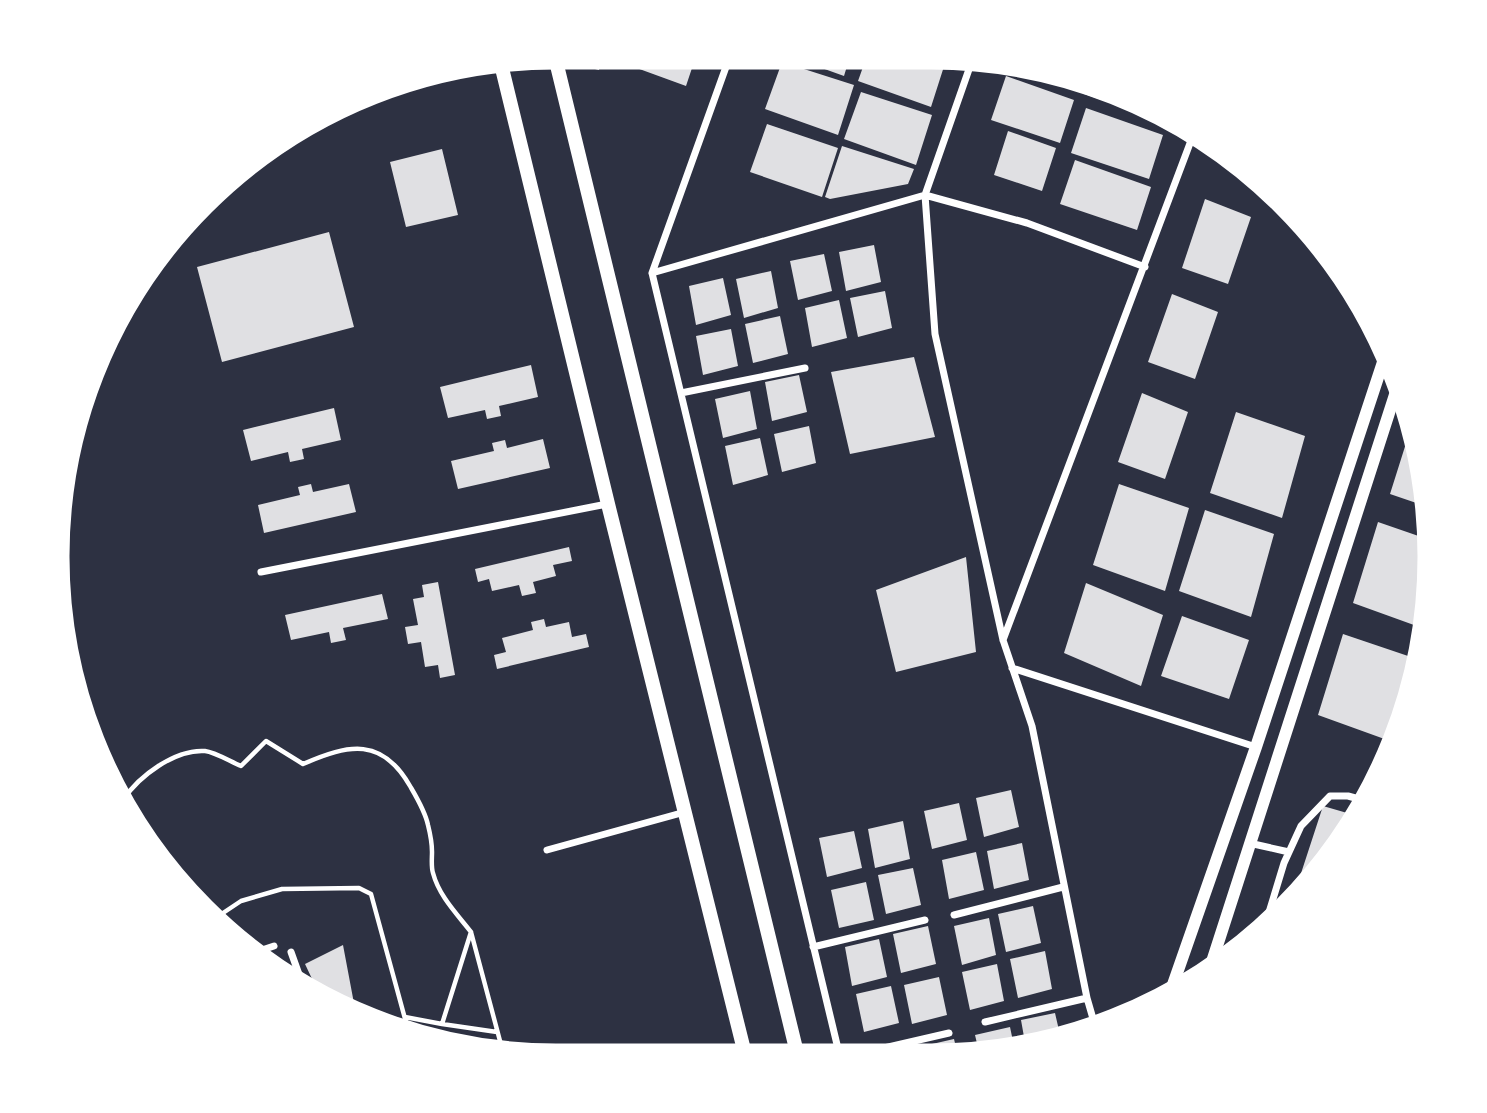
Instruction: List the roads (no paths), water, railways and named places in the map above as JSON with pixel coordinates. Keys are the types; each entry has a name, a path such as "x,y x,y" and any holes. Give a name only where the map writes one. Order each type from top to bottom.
{"main road":[{"path":"557,65 796,1048"},
{"path":"502,68 744,1048"}],"street":[{"path":"727,65 652,273 837,1048"},
{"path":"970,67 925,195 935,334 1003,640 1031,726 1063,887 1093,1020"},
{"path":"1003,640 1191,140"},
{"path":"652,273 925,195 1027,223 1145,267"},
{"path":"1173,984 1383,363"},
{"path":"681,393 804,368"},
{"path":"1213,959 1394,393"},
{"path":"261,572 608,503"},
{"path":"1012,667 1255,747"},
{"path":"1269,913 1284,863 1301,826 1330,796 1358,799"},
{"path":"547,850 685,812"},
{"path":"1249,842 1289,852"},
{"path":"954,915 1063,887"},
{"path":"813,947 925,920"},
{"path":"262,950 274,946"},
{"path":"291,953 299,975"},
{"path":"985,1022 1087,998"},
{"path":"884,1048 949,1033"}]}
